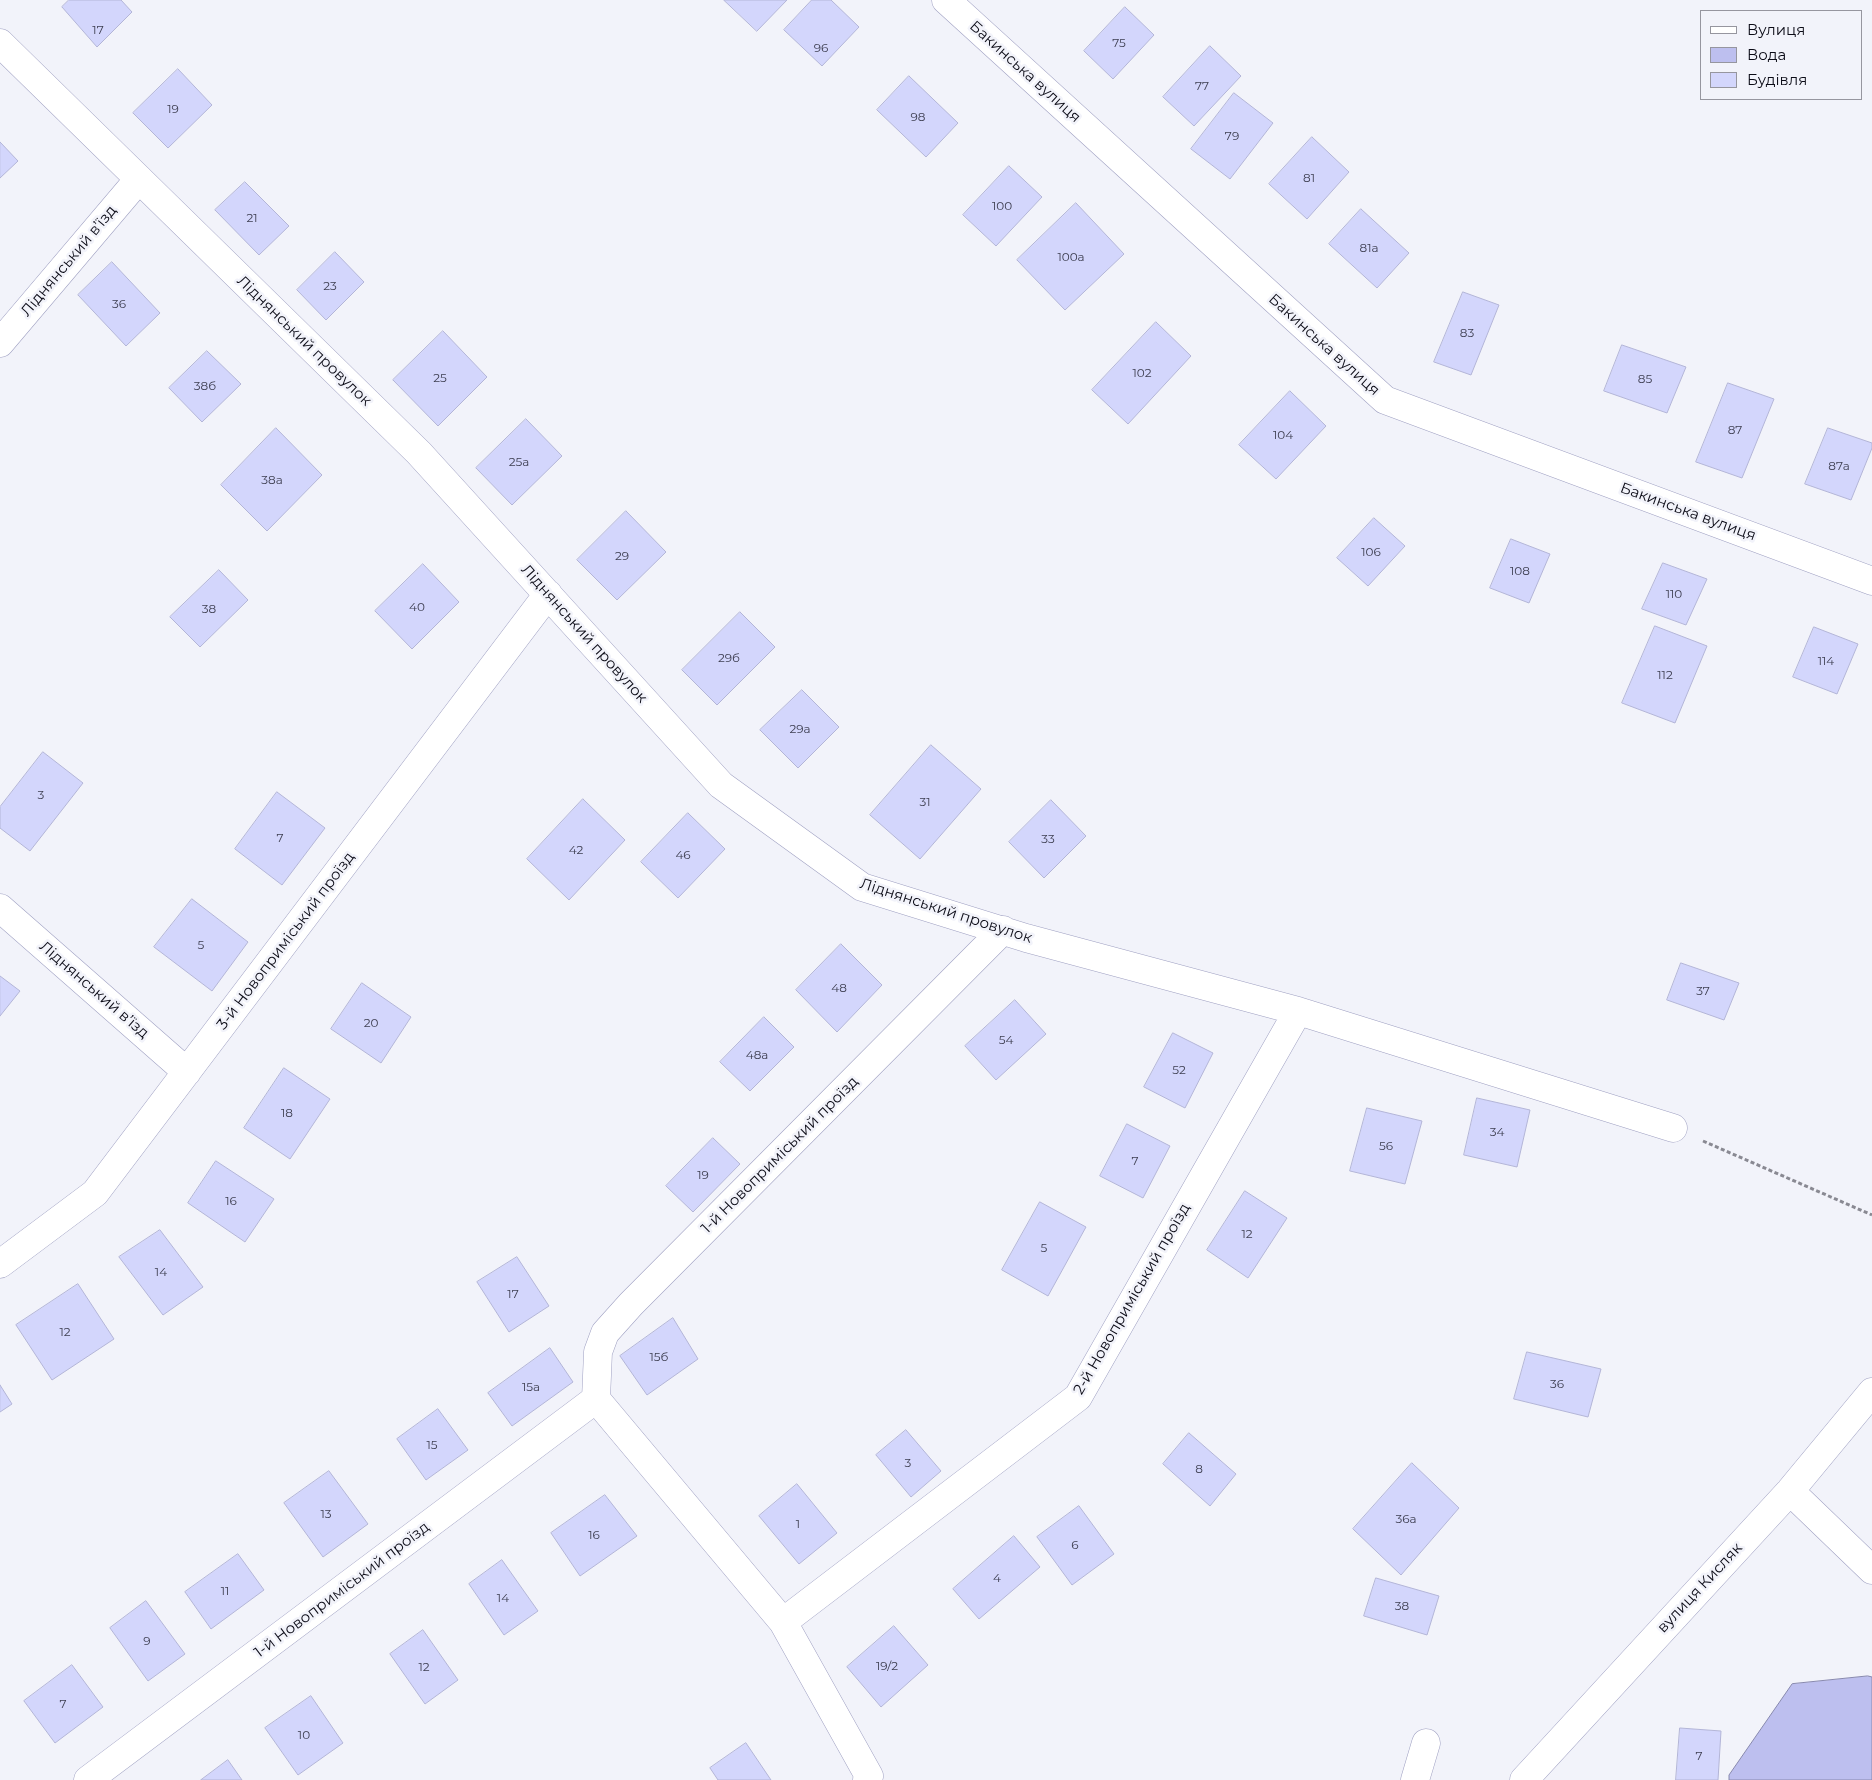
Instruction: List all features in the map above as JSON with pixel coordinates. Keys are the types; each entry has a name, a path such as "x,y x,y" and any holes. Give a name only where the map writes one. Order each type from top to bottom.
{"street":[{"name":"Бакинська вулиця","path":"946,0 1385,400 1872,581"},
{"name":"Ліднянський провулок","path":"0,42 418,453 721,785 862,887 1004,930 1298,1011 1673,1128"},
{"name":"Ліднянський в’їзд","path":"0,342 139,179"},
{"name":"3-й Новоприміський проїзд","path":"0,1264 95,1193 548,594"},
{"name":"Ліднянський в’їзд","path":"0,908 187,1072"},
{"name":"1-й Новоприміський проїзд","path":"88,1780 596,1399 598,1352 606,1333 631,1304 1004,930"},
{"name":"2-й Новоприміський проїзд","path":"783,1622 1078,1397 1298,1011"},
{"name":"вулиця Кисляк","path":"1524,1780 1790,1491 1872,1392"},
{"path":"596,1399 783,1622 869,1776 867,1780"},
{"path":"1790,1491 1872,1570"},
{"path":"1414,1780 1426,1743"}],"path":[{"path":"1673,1128 1872,1215"}],"water":[{"path":"1872,1677 1872,1780 1729,1780 1729,1775 1792,1684"}],"building":[{"path":"69,0 121,0 132,12 97,47 62,7"},
{"path":"724,0 787,0 757,31"},
{"path":"812,0 831,0 859,27 822,66 784,30"},
{"path":"1125,7 1154,35 1113,79 1084,51"},
{"path":"1210,46 1241,76 1194,126 1163,97"},
{"path":"178,69 212,105 168,148 133,113"},
{"path":"909,76 958,123 926,157 877,110"},
{"path":"1234,93 1273,123 1230,179 1191,149"},
{"path":"1312,137 1349,172 1307,219 1269,184"},
{"path":"0,142 18,161 0,178"},
{"path":"1009,166 1042,197 996,246 963,215"},
{"path":"245,182 289,226 259,255 215,210"},
{"path":"1076,203 1124,254 1065,310 1017,260"},
{"path":"1361,209 1409,253 1377,288 1329,244"},
{"path":"335,252 364,282 326,320 297,290"},
{"path":"112,262 160,313 126,346 78,295"},
{"path":"1463,292 1499,305 1471,375 1434,362"},
{"path":"1156,322 1191,356 1128,424 1092,390"},
{"path":"443,331 487,377 438,426 393,380"},
{"path":"1622,345 1686,367 1667,413 1604,391"},
{"path":"207,351 241,384 202,422 169,388"},
{"path":"1728,383 1774,399 1742,478 1696,462"},
{"path":"1290,391 1326,426 1276,479 1239,445"},
{"path":"526,419 562,456 512,505 476,468"},
{"path":"276,428 322,475 267,531 221,485"},
{"path":"1828,428 1872,443 1872,448 1851,500 1805,484"},
{"path":"626,511 666,552 617,600 577,560"},
{"path":"1374,518 1405,546 1368,586 1337,558"},
{"path":"1511,539 1550,554 1529,603 1490,588"},
{"path":"1663,563 1707,579 1686,625 1642,609"},
{"path":"423,564 459,602 412,649 375,611"},
{"path":"219,570 248,600 200,647 170,617"},
{"path":"740,612 775,647 717,705 682,670"},
{"path":"1655,626 1707,646 1675,723 1622,703"},
{"path":"1814,627 1858,644 1837,694 1793,677"},
{"path":"802,690 839,727 798,768 760,730"},
{"path":"931,745 981,789 920,859 870,815"},
{"path":"43,752 83,783 30,851 0,828 0,807"},
{"path":"277,792 325,828 282,885 235,849"},
{"path":"583,799 625,840 569,900 527,859"},
{"path":"1051,800 1086,836 1044,878 1009,842"},
{"path":"688,813 725,849 678,898 641,862"},
{"path":"192,899 248,942 212,991 154,947"},
{"path":"841,944 882,985 837,1032 796,990"},
{"path":"1681,963 1739,983 1724,1020 1667,1000"},
{"path":"0,976 20,991 0,1016"},
{"path":"362,983 411,1017 381,1063 331,1029"},
{"path":"1015,1000 1046,1034 996,1080 965,1046"},
{"path":"764,1017 794,1047 750,1091 720,1062"},
{"path":"1173,1033 1213,1053 1185,1108 1144,1087"},
{"path":"284,1068 330,1099 290,1159 244,1128"},
{"path":"1477,1098 1530,1110 1517,1167 1464,1155"},
{"path":"1367,1108 1422,1121 1405,1184 1350,1171"},
{"path":"1127,1124 1170,1146 1143,1198 1100,1176"},
{"path":"713,1138 740,1164 693,1212 666,1186"},
{"path":"216,1161 274,1199 245,1242 188,1203"},
{"path":"1245,1191 1287,1218 1248,1278 1207,1250"},
{"path":"1040,1202 1086,1227 1048,1296 1002,1270"},
{"path":"160,1230 203,1287 163,1315 119,1257"},
{"path":"517,1257 549,1306 509,1332 477,1282"},
{"path":"78,1284 114,1339 52,1380 16,1325"},
{"path":"673,1318 698,1359 647,1395 620,1356"},
{"path":"550,1348 573,1382 512,1426 488,1393"},
{"path":"1527,1352 1601,1369 1588,1417 1514,1399"},
{"path":"0,1385 12,1404 0,1412"},
{"path":"438,1409 468,1450 426,1480 397,1439"},
{"path":"906,1430 941,1471 911,1497 876,1455"},
{"path":"1189,1433 1236,1474 1210,1506 1163,1464"},
{"path":"1412,1463 1459,1508 1401,1575 1353,1529"},
{"path":"329,1471 368,1524 323,1557 284,1503"},
{"path":"797,1484 837,1533 799,1564 759,1516"},
{"path":"605,1495 637,1536 580,1576 551,1533"},
{"path":"1079,1506 1114,1554 1072,1585 1037,1537"},
{"path":"1014,1536 1040,1567 979,1619 953,1589"},
{"path":"238,1554 264,1590 211,1629 185,1592"},
{"path":"502,1560 538,1611 504,1635 469,1584"},
{"path":"1376,1578 1439,1596 1427,1635 1364,1616"},
{"path":"146,1601 185,1654 148,1681 110,1628"},
{"path":"894,1626 928,1665 881,1707 847,1667"},
{"path":"423,1630 458,1680 425,1704 390,1654"},
{"path":"72,1665 103,1707 55,1743 24,1701"},
{"path":"311,1696 343,1743 298,1775 265,1728"},
{"path":"1680,1728 1721,1731 1718,1780 1676,1780"},
{"path":"746,1743 771,1780 718,1780 710,1768"},
{"path":"228,1760 242,1780 201,1780"}]}
